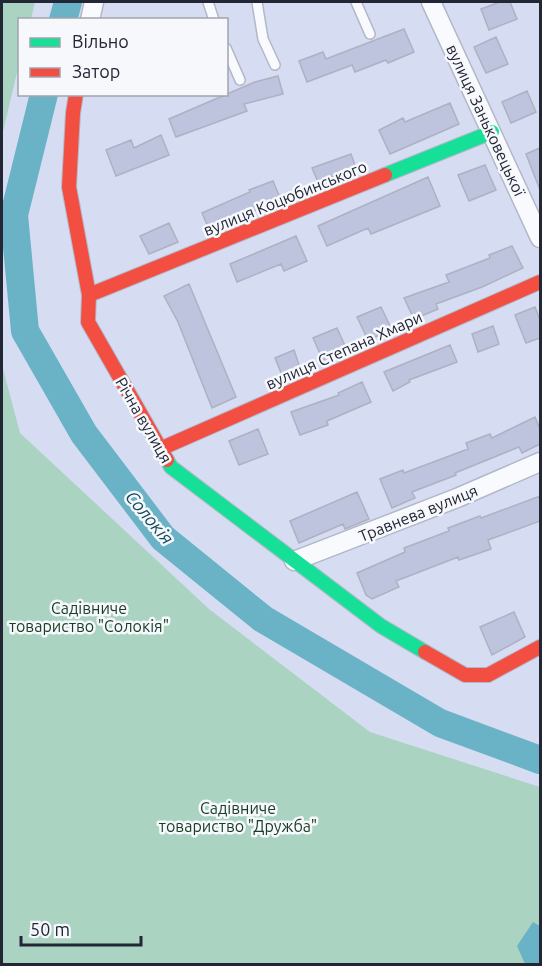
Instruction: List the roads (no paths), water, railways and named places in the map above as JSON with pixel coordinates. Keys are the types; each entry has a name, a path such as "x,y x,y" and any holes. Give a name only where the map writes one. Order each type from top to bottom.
{"street":[{"path":"90,18 94,2"},
{"name":"вулиця Заньковецької","path":"431,2 540,238"},
{"name":"Річна вулиця","path":"76,96 69,187 89,294 88,322 171,468 381,626 465,675 488,675 515,658 540,647"},
{"name":"вулиця Коцюбинського","path":"89,294 492,132"},
{"name":"вулиця Степана Хмари","path":"160,449 540,282"},
{"name":"Травнева вулиця","path":"294,561 457,498 540,462"}],"lane":[{"path":"208,2 213,18"},
{"path":"258,2 263,39 276,65"},
{"path":"356,2 370,34"},
{"path":"228,53 240,80"}],"water":[{"path":"533,922 540,926 540,964 525,964 517,946"}],"waterway":[{"name":"Солокія","path":"64,18 68,2"},
{"name":"Солокія","path":"44,96 14,215 25,331 84,434 163,538 263,619 440,723 540,760"}],"park label":[{"name":"Садівниче товариство \"Солокія\"","path":"89,617"},
{"name":"Садівниче товариство \"Дружба\"","path":"238,817"}]}
